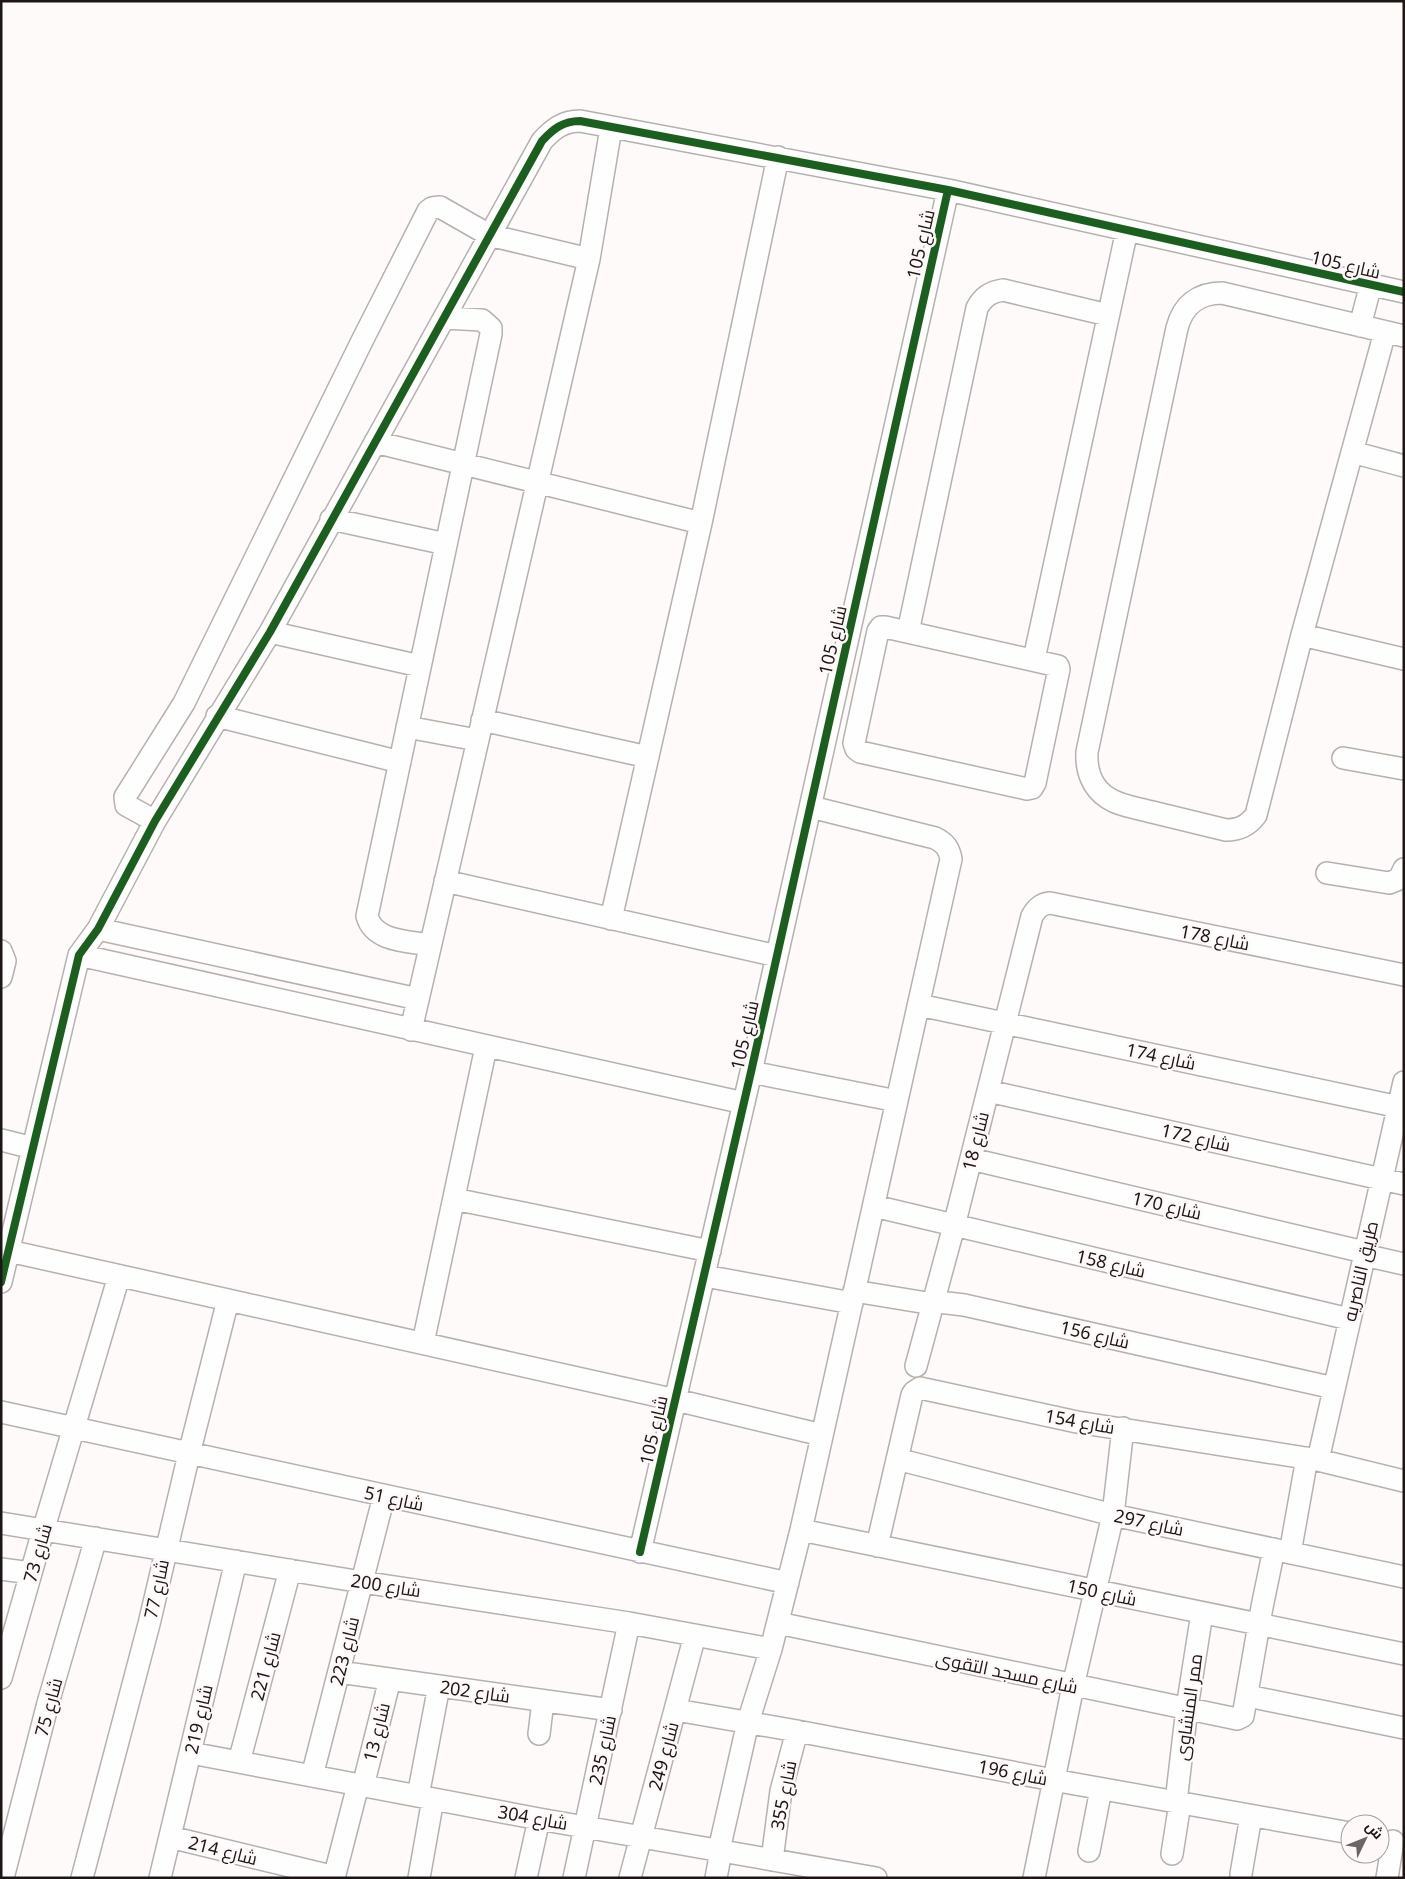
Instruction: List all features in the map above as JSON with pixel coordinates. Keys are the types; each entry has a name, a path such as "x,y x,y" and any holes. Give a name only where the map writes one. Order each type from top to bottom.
{"street":[{"path":"1,1282 79,955 98,929 155,821 217,716 270,632 542,141 553,129 571,121 580,121 948,190"},
{"path":"411,1030 589,259 611,128"},
{"path":"611,919 701,523 778,157"},
{"name":"شارع 105","path":"640,1552 705,1276 948,190 1404,292"},
{"path":"155,821 126,805 125,797 184,703 428,211 432,208 440,207 489,234 589,259"},
{"path":"1034,659 1127,230"},
{"path":"1360,326 1371,284"},
{"path":"908,632 977,308 980,302 990,293 1003,290 1108,315"},
{"path":"1222,293 1360,326 1394,334 1352,452 1302,635 1256,815 1245,826 1226,830 1127,806 1108,798 1093,783 1088,768 1087,752 1177,328 1183,311 1196,298 1222,293"},
{"path":"430,945 386,937 377,933 369,925 367,916 491,334 491,328 482,320 444,318"},
{"path":"375,442 701,523"},
{"path":"1352,452 1404,466"},
{"path":"331,519 446,544"},
{"path":"885,627 1034,659 1055,664 1060,670 1035,783 1032,788 1027,789 860,752 856,749 854,744 878,630 881,628 885,627"},
{"path":"270,632 420,666"},
{"path":"1302,635 1404,659"},
{"path":"217,716 400,762"},
{"path":"407,727 480,730 648,757"},
{"path":"1343,758 1404,769"},
{"path":"716,1878 720,1851 748,1722 778,1623 801,1530 951,859 949,850 944,843 935,838 810,807"},
{"path":"1327,873 1389,883 1399,879 1404,869"},
{"path":"445,881 777,956"},
{"name":"شارع 178","path":"1032,916 1037,908 1050,903 1404,975"},
{"name":"شارع 18","path":"916,1366 954,1226 1032,916"},
{"path":"98,929 418,999"},
{"path":"1,951 5,961 1,977"},
{"path":"79,955 744,1103"},
{"name":"شارع 174","path":"919,1005 1401,1107"},
{"path":"423,1344 486,1047"},
{"path":"751,1072 897,1101"},
{"name":"طريق الناصريه","path":"1237,1719 1244,1716 1262,1607 1282,1551 1334,1388 1381,1178 1401,1107 1404,1082"},
{"name":"شارع 172","path":"988,1091 1404,1184"},
{"path":"1,1140 33,1148"},
{"name":"شارع 170","path":"971,1159 1404,1264"},
{"path":"454,1198 710,1251"},
{"name":"شارع 158","path":"874,1206 1349,1319"},
{"path":"9,1251 676,1400 822,1435"},
{"name":"شارع 73","path":"1,1678 6,1646 30,1573 119,1276"},
{"name":"شارع 156","path":"705,1276 853,1297 964,1305 1334,1388"},
{"name":"شارع 77","path":"82,1878 149,1624 165,1549 228,1300"},
{"name":"شارع 154","path":"877,1546 912,1395 920,1388 1077,1422 1312,1459 1404,1481"},
{"name":"شارع 51","path":"1,1412 788,1583"},
{"path":"1034,1878 1073,1686 1113,1515 1123,1428"},
{"name":"شارع 297","path":"897,1459 1113,1515 1404,1577"},
{"name":"شارع 223","path":"312,1776 384,1496"},
{"name":"شارع 200","path":"1,1523 362,1582 630,1623 771,1648"},
{"name":"شارع 150","path":"801,1530 1404,1654"},
{"name":"شارع 75","path":"3,1874 48,1703 96,1538"},
{"name":"شارع 219","path":"160,1878 236,1561"},
{"path":"1,1568 30,1573"},
{"name":"شارع 221","path":"239,1762 290,1570"},
{"name":"ممر المنشاوى","path":"1172,1854 1187,1708 1202,1613"},
{"name":"شارع 235","path":"574,1878 630,1623"},
{"name":"شارع مسجد التقوى","path":"778,1623 1237,1719"},
{"name":"شارع 249","path":"630,1878 695,1635"},
{"name":"شارع 202","path":"339,1672 611,1710"},
{"name":"شارع 13","path":"334,1877 390,1679"},
{"path":"419,1878 425,1797 439,1686"},
{"path":"1248,1696 1404,1728"},
{"path":"539,1734 543,1700"},
{"name":"شارع 196","path":"676,1710 1340,1831"},
{"name":"شارع 355","path":"772,1860 781,1791 797,1731"},
{"name":"شارع 304","path":"190,1753 539,1819 876,1878"},
{"path":"1089,1851 1101,1789"},
{"path":"1241,1874 1252,1816"},
{"path":"526,1878 539,1819"},
{"name":"شارع 214","path":"170,1837 334,1877"},
{"path":"1387,1878 1392,1841"}],"cycle path":[{"path":"1,1282 79,955 98,929 155,821 270,632 542,141 559,126 568,122 580,121 948,190"},
{"path":"640,1552 751,1072 948,190 1404,292"}]}
